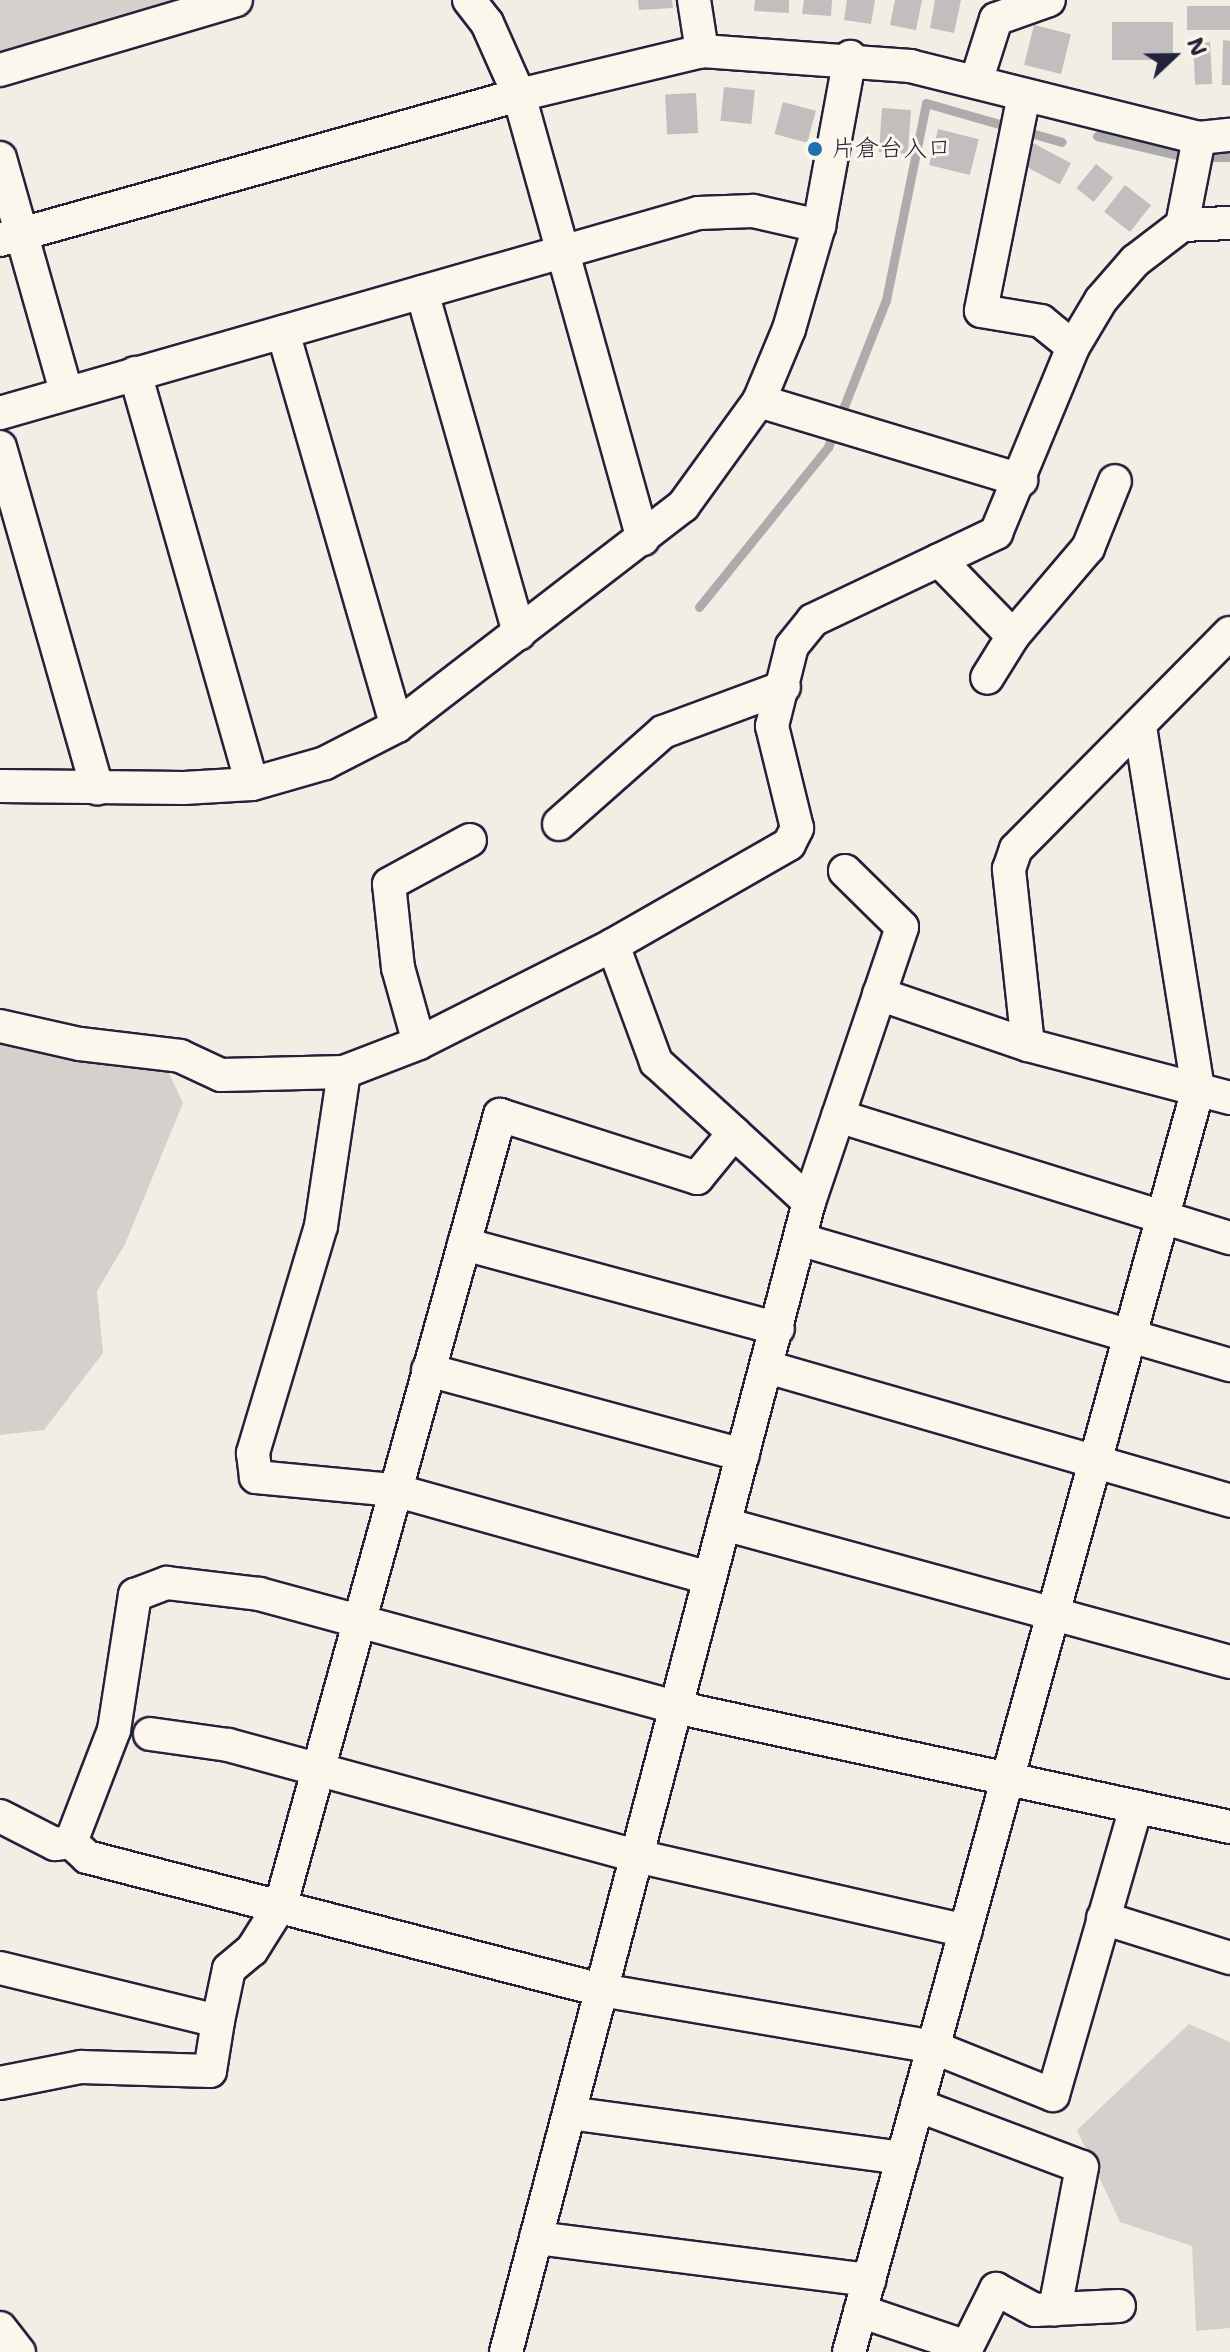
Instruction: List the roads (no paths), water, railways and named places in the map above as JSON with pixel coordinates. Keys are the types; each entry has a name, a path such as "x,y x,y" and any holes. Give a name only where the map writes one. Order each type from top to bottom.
{"street":[{"path":"0,70 236,0"},
{"path":"469,0 487,23 519,95 643,539"},
{"path":"694,0 702,51"},
{"path":"976,82 989,9 1049,0"},
{"path":"0,1026 80,1044 180,1056 221,1075 344,1072 419,1043 613,945 789,844 797,828 772,726 792,646 813,620 996,533 1021,480 1073,347 1101,300 1135,261 1182,225 1215,136 1020,116 976,82 850,57 702,51 519,95 11,237"},
{"path":"0,786 97,788 252,784 325,763 397,726 643,539 711,475 759,401 789,329 819,226 850,57"},
{"path":"1020,116 981,311 1041,321 1073,347"},
{"path":"0,158 11,237 66,392"},
{"path":"0,413 698,213 753,211 819,226"},
{"path":"1182,225 1230,223"},
{"path":"422,292 519,633"},
{"path":"283,332 397,726"},
{"path":"135,373 252,784"},
{"path":"759,401 1021,480"},
{"path":"0,447 97,788"},
{"path":"987,678 1013,636 1088,548 1115,481"},
{"path":"939,560 1013,636"},
{"path":"1028,1045 1009,869 1016,849 1230,633"},
{"path":"559,824 663,732 784,687"},
{"path":"849,2352 1198,1089 1140,726"},
{"path":"419,1043 398,968 389,884 470,840"},
{"path":"506,2352 709,1578 802,1240 809,1202 902,927 845,871"},
{"path":"613,945 656,1062 809,1202"},
{"path":"879,994 1028,1045 1230,1098"},
{"path":"344,1072 321,1226 253,1453 256,1477 394,1490 709,1578"},
{"path":"0,2083 81,2067 210,2071 229,1969 252,1950 281,1904 500,1115 697,1178 734,1133"},
{"path":"838,1116 1230,1238"},
{"path":"802,1240 1230,1365"},
{"path":"464,1244 778,1329"},
{"path":"767,1367 1230,1501"},
{"path":"428,1370 743,1455"},
{"path":"724,1524 1230,1662"},
{"path":"71,1842 131,1732 131,1614 135,1595 146,1587 167,1583 259,1594 675,1707 1230,1827"},
{"path":"131,1732 228,1745 636,1856 966,1931"},
{"path":"71,1842 87,1857 281,1904 601,1990 933,2047 1053,2095 1136,1807"},
{"path":"0,1816 55,1844 71,1842"},
{"path":"1103,1918 1230,1958"},
{"path":"0,1968 218,2021"},
{"path":"917,2105 1082,2167 1055,2309"},
{"path":"569,2113 903,2158"},
{"path":"536,2238 869,2280"},
{"path":"860,2311 967,2347 996,2289 1035,2310 1119,2306"},
{"path":"0,2328 19,2352"}],"waterway":[{"path":"699,607 828,447 886,300 926,103 1062,142"},
{"path":"1097,136 1181,156"},
{"path":"1210,157 1230,157"}],"place":[{"name":"片倉台入口","path":"815,149"}]}
